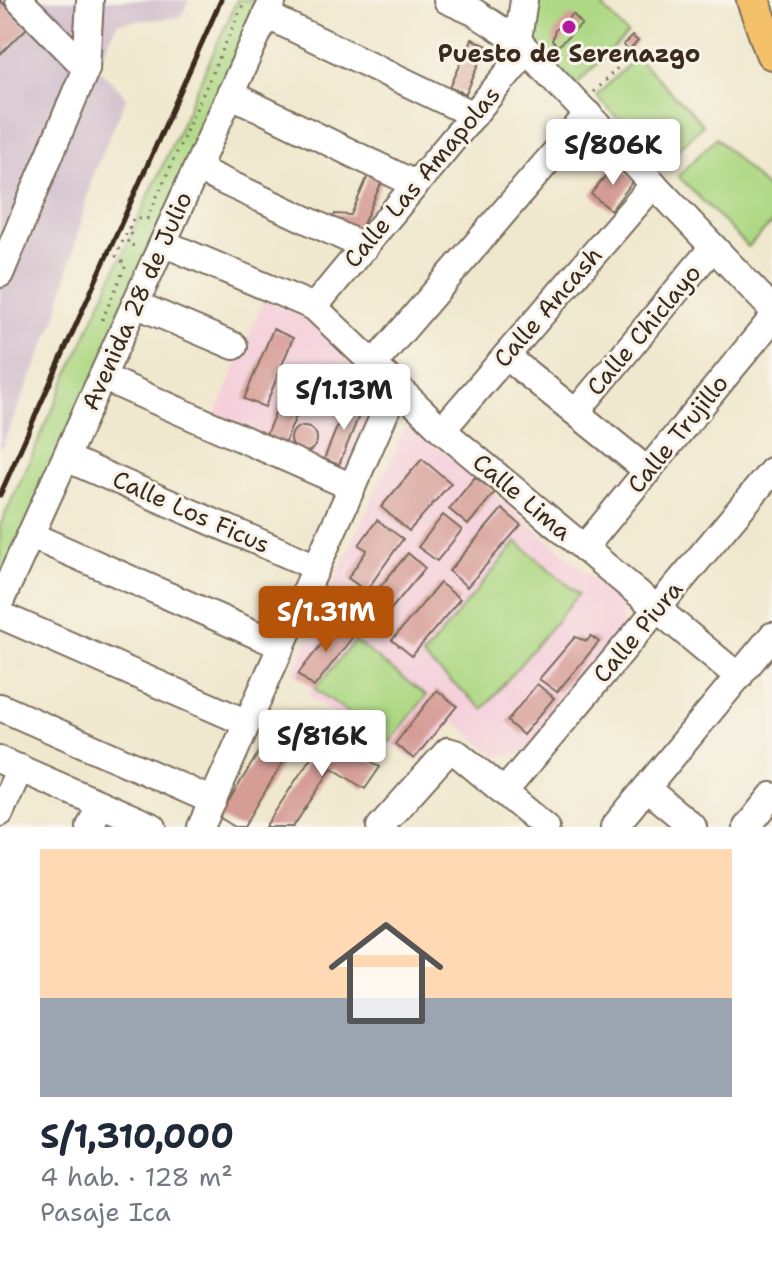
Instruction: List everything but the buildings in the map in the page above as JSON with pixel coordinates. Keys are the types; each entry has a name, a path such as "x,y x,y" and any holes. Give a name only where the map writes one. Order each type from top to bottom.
{"main road":[{"path":"753,0 772,53"}],"street":[{"path":"19,0 86,68"},
{"path":"0,274 86,68 90,0"},
{"path":"447,0 485,6 772,309"},
{"name":"Calle Las Amapolas","path":"314,307 514,66 524,0"},
{"path":"261,5 474,115"},
{"name":"Avenida 28 de Julio","path":"0,602 230,94 261,5"},
{"path":"230,94 415,184"},
{"path":"372,366 583,110"},
{"path":"197,169 365,247"},
{"name":"Calle Ancash","path":"442,430 654,184"},
{"path":"163,243 314,307"},
{"name":"Calle Chiclayo","path":"576,412 713,247"},
{"path":"135,304 234,346"},
{"name":"Calle Lima","path":"314,307 442,430 739,677"},
{"name":"Calle Trujillo","path":"584,548 772,319"},
{"path":"506,356 648,471"},
{"path":"102,377 352,487"},
{"path":"201,827 396,388"},
{"name":"Calle Los Ficus","path":"66,458 316,567"},
{"name":"Calle Piura","path":"504,792 772,471"},
{"path":"30,535 282,646"},
{"path":"0,615 247,723"},
{"path":"614,827 772,636"},
{"path":"0,707 213,801"},
{"path":"388,824 448,751 458,754 546,827"},
{"path":"0,813 10,764 95,815 153,827"},
{"path":"647,789 693,827"},
{"path":"747,827 772,796"}],"path":[{"path":"98,330 126,265 116,256 133,219 147,219 261,5"},
{"path":"583,110 633,53"}],"shaded area":[{"path":"0,0 189,0 181,17 117,23 97,67 127,97 93,173 56,318 0,450"},
{"path":"263,300 304,317 379,390 346,472 216,416"},
{"path":"413,426 622,602 623,633 528,751 497,757 454,721 417,762 346,713 342,719 308,695 312,688 293,673 405,428"}],"green space":[{"path":"237,0 269,0 0,591 0,526"},
{"path":"528,0 596,0 628,34 577,84 521,35"},
{"path":"636,57 703,125 663,164 596,96"},
{"path":"716,138 772,194 772,223 748,247 678,176"},
{"path":"517,542 579,594 483,709 422,657"},
{"path":"355,641 426,696 390,742 315,689"}],"railway":[{"path":"0,495 221,0"}],"place":[{"name":"Puesto de Serenazgo","path":"569,27"}]}
